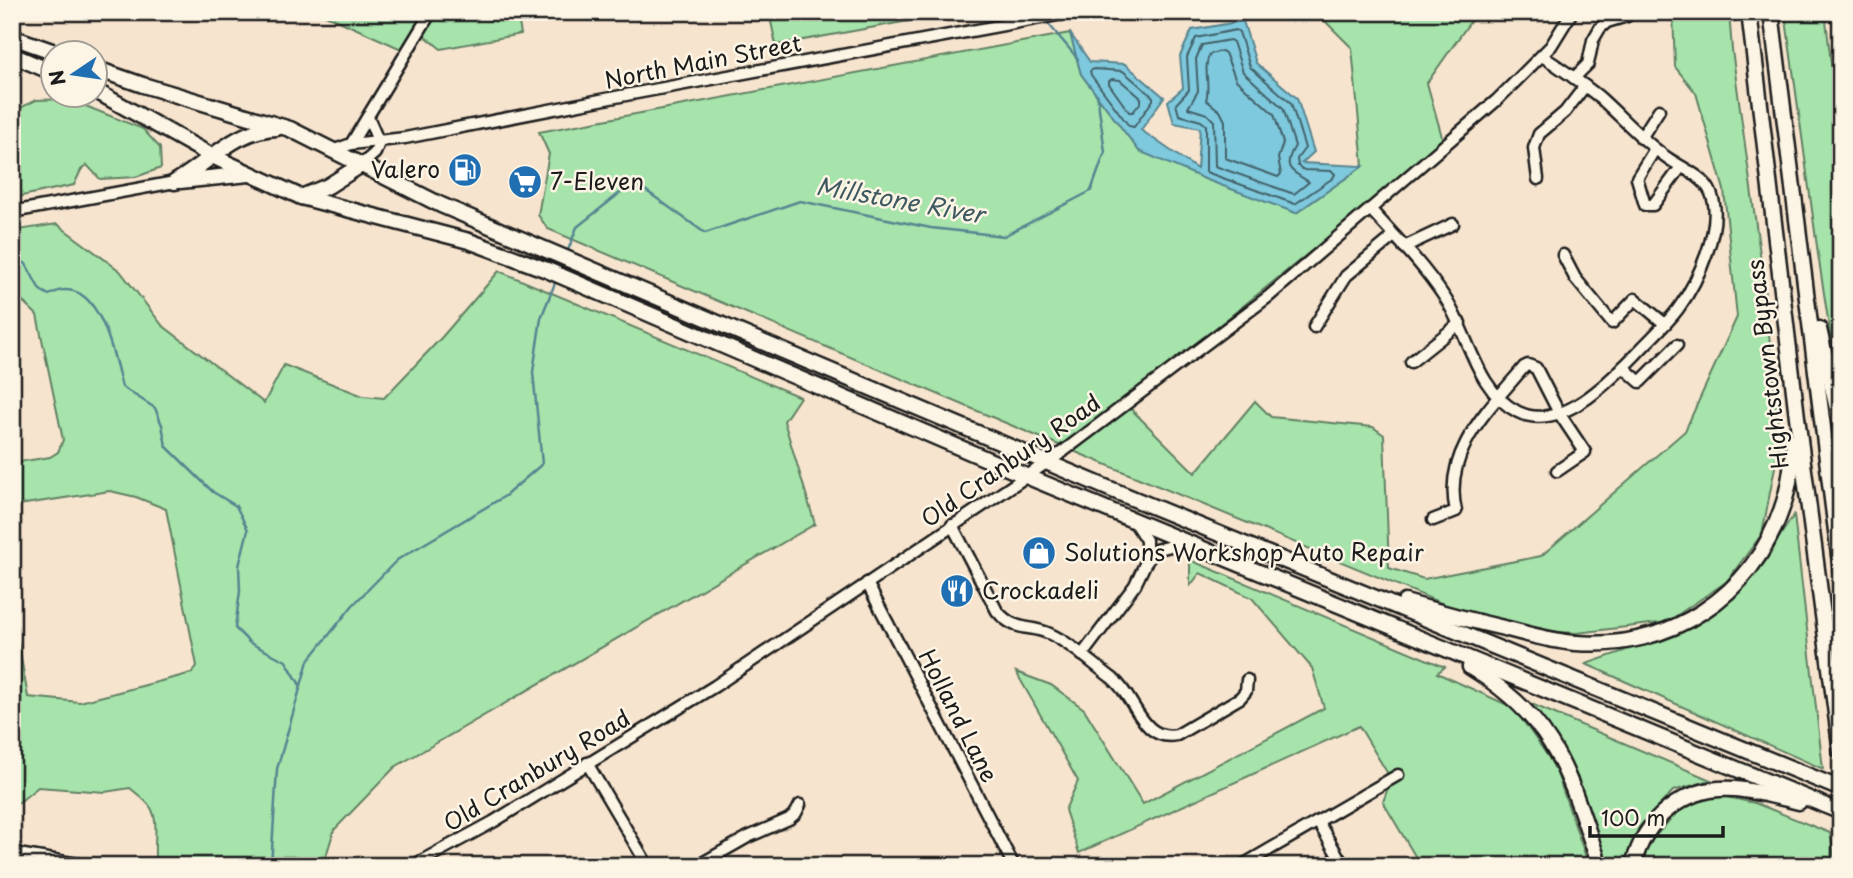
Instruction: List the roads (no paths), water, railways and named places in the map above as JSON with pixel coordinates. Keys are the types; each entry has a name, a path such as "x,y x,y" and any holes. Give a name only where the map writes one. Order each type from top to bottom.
{"highway":[{"name":"Hightstown Bypass","path":"1749,12 1797,417 1841,752"},
{"name":"Hightstown Bypass","path":"1771,12 1841,571"},
{"path":"12,37 38,46"},
{"path":"12,55 38,66"},
{"path":"108,73 290,129 441,205 1047,463 1841,789"},
{"path":"108,98 212,156 301,197 469,240 568,278 1026,476 1836,810"},
{"path":"175,182 248,133 274,128 290,129"},
{"path":"244,172 236,155 236,147 248,133"},
{"path":"182,138 190,149 192,160 189,174"},
{"path":"335,150 342,162 341,179"},
{"path":"301,197 341,179 361,165"},
{"path":"175,182 244,172"},
{"path":"1797,222 1841,426"},
{"path":"1349,587 1553,640 1613,643 1658,635 1706,610 1737,581 1764,546 1778,518 1788,488 1797,417"},
{"path":"1433,644 1509,693 1541,727 1567,772 1600,866"},
{"path":"1633,866 1643,838 1655,821 1670,807 1696,793 1737,789 1836,810"}],"street":[{"path":"351,144 431,12"},
{"name":"North Main Street","path":"335,150 351,144 379,143 1074,12"},
{"name":"Old Cranbury Road","path":"412,866 431,862 715,686 1047,463 1268,297 1497,100 1562,32 1572,12"},
{"path":"1574,78 1588,64 1593,40 1600,27 1627,16"},
{"path":"1370,209 1432,280 1460,323 1484,376 1510,407 1531,416 1541,417 1559,413 1604,388 1665,324 1691,288 1713,232 1711,193 1701,180 1641,138 1585,86 1542,55"},
{"path":"1538,178 1534,148 1539,134 1564,112 1585,86"},
{"path":"1641,138 1659,110"},
{"path":"361,165 375,153 379,143 368,117"},
{"path":"1655,149 1637,178 1645,205 1653,205 1681,167"},
{"path":"12,212 175,182"},
{"path":"1404,247 1453,223"},
{"path":"1314,327 1346,276 1394,236"},
{"path":"1563,255 1575,278 1612,323 1635,299 1665,324"},
{"path":"1411,362 1460,323"},
{"path":"1623,367 1640,382 1677,345"},
{"path":"1433,520 1456,511 1453,480 1460,453 1467,439 1524,367 1536,368 1559,413 1585,452 1557,471"},
{"path":"1130,519 1140,528 1146,541 1145,564"},
{"path":"952,526 997,611 1004,619 1021,628 1050,634 1082,655 1122,687 1149,728 1162,736 1177,735 1240,698 1246,691 1247,680"},
{"path":"1082,655 1135,585 1155,550 1186,542"},
{"name":"Holland Lane","path":"867,583 1014,866"},
{"path":"587,763 649,866"},
{"path":"1241,866 1398,775"},
{"path":"697,866 748,836 789,819 800,805"},
{"path":"1318,822 1344,866"},
{"path":"12,853 90,866"}],"water":[{"path":"1243,21 1256,63 1297,98 1314,152 1302,163 1363,166 1296,213 1139,151 1081,74 1070,33 1090,62 1125,64 1164,97 1141,130 1197,169 1200,128 1174,123 1168,101 1183,88 1180,56 1192,30"}],"waterway":[{"name":"Millstone River","path":"1046,21 1078,59"},
{"name":"Millstone River","path":"567,253 577,227 634,182 705,233 800,201 931,228 1004,236 1091,191 1105,152 1097,94"},
{"path":"12,255 26,264 40,290 49,295 62,290 77,292 88,300 105,328 122,387 155,408 166,446 213,492 236,506 248,530 239,566 240,591 235,628 250,643 286,661 300,685"},
{"name":"Millstone River","path":"271,866 277,769 308,661 353,605 397,560 505,496 542,464 533,372 541,318 557,278"}],"place":[{"name":"Valero","path":"465,170"},
{"name":"7-Eleven","path":"525,182"},
{"name":"Solutions Workshop Auto Repair","path":"1039,553"},
{"name":"Crockadeli","path":"957,591"}]}
